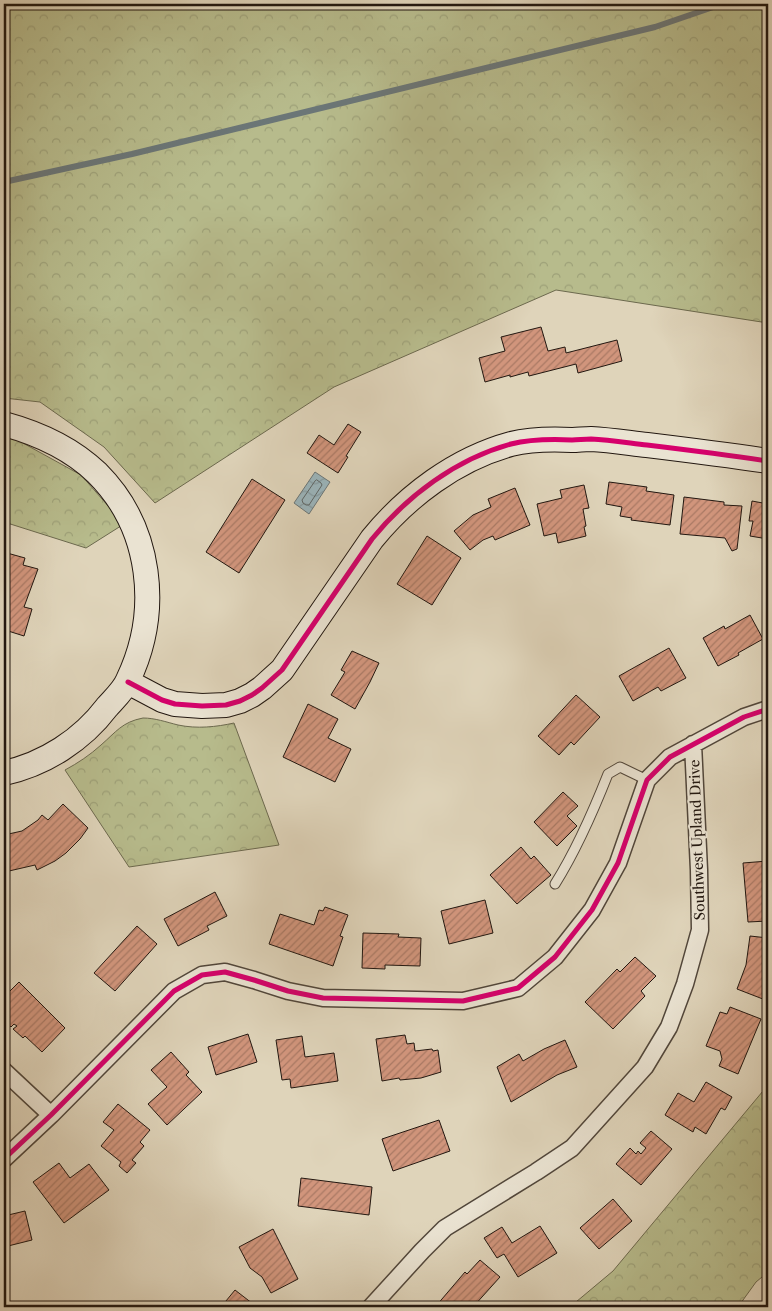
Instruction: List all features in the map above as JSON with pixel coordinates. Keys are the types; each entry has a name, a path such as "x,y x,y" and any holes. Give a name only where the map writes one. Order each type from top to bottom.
{"street":[{"path":"4,424 26,431 79,458 96,472 108,486 122,503 143,552 148,596 147,621 144,635 128,682 99,718 85,732 46,758 4,773"},
{"path":"128,682 162,700 175,704 226,705 252,695 282,670 372,539 407,501 463,463 512,444 536,440 591,440 683,449 768,461"},
{"path":"4,1159 51,1115 174,991 202,975 225,972 288,991 323,998 463,1001 518,988 555,958 592,910 618,863 647,780 670,757 744,717 768,709"},
{"name":"Southwest Upland Drive","path":"371,1307 445,1228 572,1148 645,1067 669,1027 685,984 700,930 693,744"},
{"path":"4,1071 51,1115"}],"lane":[{"path":"555,884 570,860 592,814 608,774 620,767 647,780"}],"green space":[{"path":"4,4 768,4 768,323 556,290 334,387 155,503 104,447 40,402 4,398"},
{"path":"4,436 12,437 81,475 124,524 86,548 4,522"},
{"path":"143,718 192,727 234,723 279,845 129,867 65,770 97,749 124,725"},
{"path":"768,1085 768,1272 756,1282 738,1307 570,1307 613,1271"}],"water":[{"path":"315,472 330,482 309,514 294,503"}],"building":[{"path":"541,327 548,351 565,347 566,353 617,340 622,361 578,373 576,364 529,376 528,372 485,382 479,358 505,351 501,337"},
{"path":"348,424 361,432 338,473 307,453 319,435 334,445"},
{"path":"252,479 285,500 239,573 206,552"},
{"path":"609,482 647,487 646,491 674,495 670,525 631,520 632,518 620,516 622,507 606,504"},
{"path":"584,485 589,508 583,509 586,536 558,543 556,533 544,536 537,504 562,498 560,490"},
{"path":"515,488 530,525 495,540 493,536 483,540 470,550 454,531 473,515 491,507 488,499"},
{"path":"684,497 724,502 724,505 742,506 737,549 732,551 725,538 680,534"},
{"path":"752,501 768,504 768,539 750,536 753,521 749,521"},
{"path":"427,536 461,558 432,605 397,584"},
{"path":"7,553 25,558 23,565 38,569 24,607 32,609 24,636 5,630 4,633 4,556"},
{"path":"750,615 763,639 718,666 703,638 724,626 725,629"},
{"path":"669,648 686,678 661,691 658,687 633,701 619,676"},
{"path":"352,651 379,663 355,709 331,695 345,672 341,670"},
{"path":"576,695 600,717 574,745 571,742 559,755 538,736"},
{"path":"308,704 338,719 328,738 351,749 335,782 283,757"},
{"path":"563,792 578,806 567,816 577,826 557,846 534,822"},
{"path":"63,804 88,828 80,839 55,861 37,870 35,865 9,871 6,856 4,857 4,835 22,831 42,815 48,820"},
{"path":"521,847 531,859 534,856 551,875 517,904 490,875"},
{"path":"768,861 768,921 748,922 743,863"},
{"path":"215,892 227,916 207,926 209,930 178,946 164,919"},
{"path":"485,900 493,933 449,944 441,911"},
{"path":"325,907 348,915 340,936 343,937 333,966 269,944 280,914 314,925 319,910 323,911"},
{"path":"137,926 157,944 115,991 94,973"},
{"path":"363,933 399,934 398,937 421,938 420,966 385,965 385,969 362,968"},
{"path":"750,936 768,938 768,1001 737,989 746,965"},
{"path":"635,957 656,976 641,991 645,996 613,1029 585,1002 617,969 620,972"},
{"path":"19,982 65,1028 42,1052 25,1036 23,1038 13,1029 17,1026 14,1024 11,1027 4,1020 4,997"},
{"path":"730,1007 761,1019 738,1074 719,1066 722,1059 720,1051 706,1046 720,1012 727,1014"},
{"path":"248,1034 257,1062 216,1075 208,1047"},
{"path":"405,1035 407,1044 414,1043 415,1051 438,1050 441,1072 421,1078 400,1080 399,1078 382,1081 376,1039"},
{"path":"302,1036 305,1057 334,1053 338,1081 291,1088 290,1079 282,1080 276,1040"},
{"path":"565,1040 577,1067 557,1075 511,1102 497,1067 519,1054 523,1061"},
{"path":"171,1052 189,1072 186,1075 202,1092 167,1125 148,1104 167,1087 151,1070"},
{"path":"706,1082 732,1097 725,1110 721,1108 706,1134 695,1127 693,1132 665,1115 678,1093 694,1102"},
{"path":"118,1104 150,1130 140,1142 144,1146 132,1160 136,1163 127,1173 119,1166 121,1162 101,1146 114,1130 103,1122"},
{"path":"439,1120 450,1151 393,1171 382,1139"},
{"path":"651,1131 672,1149 641,1185 616,1164 630,1148 636,1154 638,1151 641,1154 646,1148 640,1143"},
{"path":"59,1163 70,1178 89,1164 109,1190 64,1223 33,1182"},
{"path":"301,1178 372,1187 369,1215 298,1206"},
{"path":"613,1199 632,1221 599,1249 580,1228"},
{"path":"25,1211 32,1240 4,1247 4,1216"},
{"path":"540,1226 557,1253 518,1277 504,1254 497,1258 484,1238 502,1227 512,1243"},
{"path":"273,1229 298,1279 271,1293 262,1277 250,1268 239,1247"},
{"path":"480,1260 500,1277 473,1307 436,1306 465,1272 467,1274"},
{"path":"235,1290 257,1307 221,1307"}],"waterway":[{"path":"4,182 132,154 655,27 722,4"}],"cycle path":[{"path":"128,682 162,700 175,704 226,705 252,695 282,670 372,539 401,508 452,469 471,459 511,444 541,440 591,439 768,461"},
{"path":"4,1159 51,1115 174,991 202,975 225,972 288,991 323,998 463,1001 518,988 555,957 592,910 618,863 647,780 670,757 744,717 768,709"}]}
